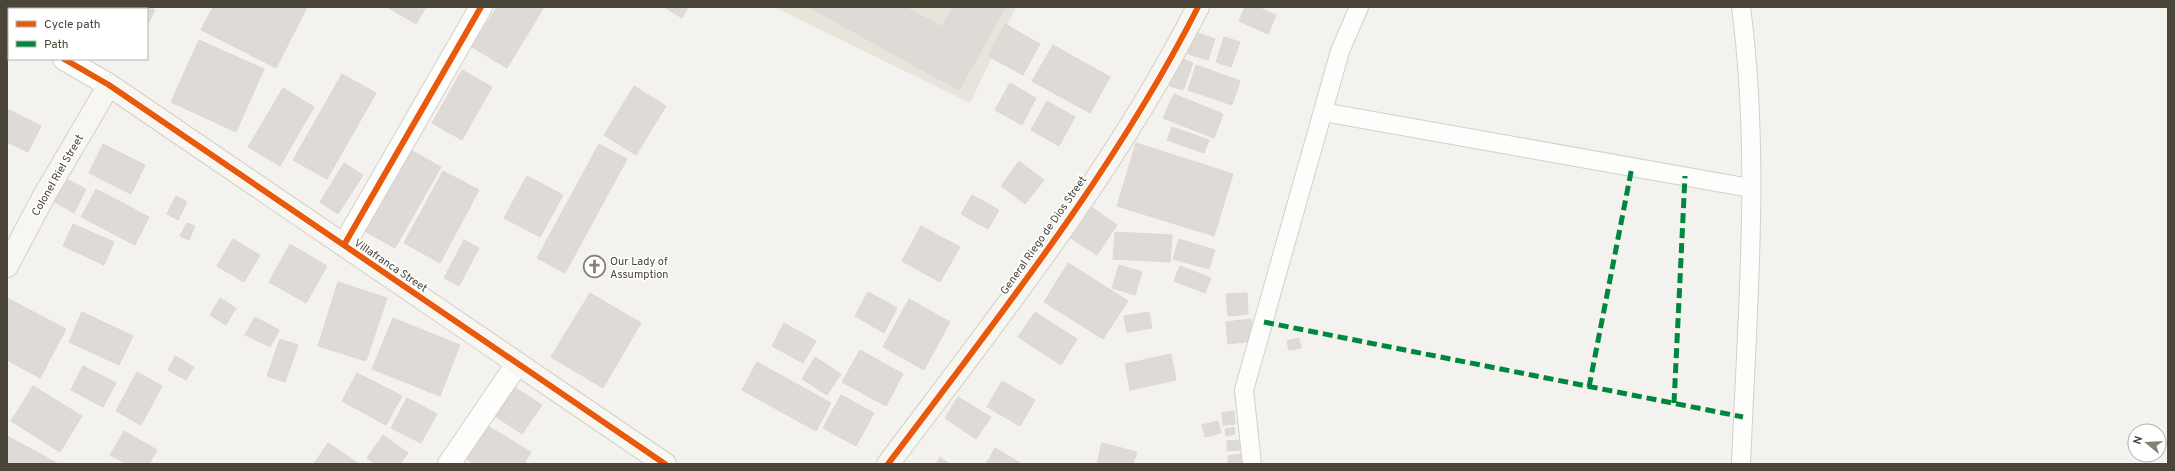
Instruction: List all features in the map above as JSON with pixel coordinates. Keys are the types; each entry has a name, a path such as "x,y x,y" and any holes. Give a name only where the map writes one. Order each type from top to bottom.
{"street":[{"path":"344,245 481,7"},
{"name":"General Riego de Dios Street","path":"888,464 992,325 1100,174 1150,94 1198,7"},
{"name":"Villafranca Street","path":"66,60 108,85 665,464"},
{"name":"Colonel Riel Street","path":"7,266 44,196 108,85"},
{"path":"449,464 517,364"}],"lane":[{"path":"1252,464 1244,390 1340,51 1359,7"},
{"path":"1741,7 1748,64 1750,188 1741,464"},
{"path":"1323,112 1750,188"}],"shaded area":[{"path":"774,7 1016,7 970,103"}],"building":[{"path":"80,7 125,7 124,8"},
{"path":"149,7 155,10 148,24 148,8 132,8"},
{"path":"213,7 307,7 276,68 201,30"},
{"path":"387,7 426,7 416,24"},
{"path":"497,7 544,7 507,68 472,47"},
{"path":"664,7 688,7 682,18"},
{"path":"809,7 905,7 942,27 953,7 1005,7 959,90"},
{"path":"1245,7 1258,7 1276,15 1268,34 1239,21"},
{"path":"1005,24 1040,44 1023,75 988,56"},
{"path":"1195,32 1215,39 1208,60 1188,54"},
{"path":"1224,37 1240,42 1231,67 1216,62"},
{"path":"199,40 264,69 236,132 171,102"},
{"path":"1053,45 1110,77 1090,113 1032,81"},
{"path":"1181,58 1193,63 1183,90 1170,86"},
{"path":"1196,65 1240,81 1232,105 1188,90"},
{"path":"462,70 492,87 462,140 432,123"},
{"path":"342,74 376,93 327,179 293,160"},
{"path":"1010,83 1036,98 1022,125 995,110"},
{"path":"634,86 666,106 636,155 604,135"},
{"path":"283,88 314,107 280,166 248,147"},
{"path":"1174,94 1223,114 1214,138 1163,118"},
{"path":"1047,101 1075,117 1059,146 1031,130"},
{"path":"7,109 41,126 28,152 7,142"},
{"path":"1172,127 1209,140 1204,153 1167,140"},
{"path":"1136,143 1233,174 1214,236 1117,206"},
{"path":"103,144 145,165 131,194 89,173"},
{"path":"599,144 627,159 565,273 537,258"},
{"path":"407,148 441,167 395,248 361,229"},
{"path":"1019,161 1044,180 1025,204 1001,186"},
{"path":"344,163 363,175 338,214 320,202"},
{"path":"443,171 479,190 440,263 404,243"},
{"path":"58,175 86,189 74,213 46,197"},
{"path":"527,176 563,195 540,237 504,218"},
{"path":"96,189 149,217 135,245 81,217"},
{"path":"972,195 999,210 988,229 961,214"},
{"path":"176,196 187,202 178,220 167,214"},
{"path":"1090,206 1117,225 1097,255 1069,237"},
{"path":"187,223 195,226 189,240 180,236"},
{"path":"73,224 114,242 104,265 63,246"},
{"path":"921,226 960,247 940,282 902,261"},
{"path":"1115,232 1172,235 1170,262 1113,259"},
{"path":"233,239 260,255 244,282 217,266"},
{"path":"1179,239 1215,250 1209,269 1173,259"},
{"path":"464,240 479,248 459,286 444,278"},
{"path":"290,244 327,266 306,303 269,282"},
{"path":"1068,263 1128,301 1103,339 1044,302"},
{"path":"1119,265 1142,272 1135,295 1112,288"},
{"path":"1180,266 1211,278 1205,293 1174,281"},
{"path":"338,282 387,298 366,361 318,346"},
{"path":"868,292 897,308 884,333 855,316"},
{"path":"590,293 641,323 603,388 551,357"},
{"path":"1247,293 1248,314 1228,316 1226,294"},
{"path":"7,298 66,329 40,378 7,360"},
{"path":"220,298 236,308 226,325 210,315"},
{"path":"909,299 950,322 924,370 883,347"},
{"path":"82,312 133,336 119,365 69,342"},
{"path":"1035,312 1077,339 1061,365 1018,337"},
{"path":"1149,312 1152,328 1127,332 1124,316"},
{"path":"255,317 279,330 270,347 245,335"},
{"path":"393,318 460,345 440,396 372,369"},
{"path":"1251,319 1253,341 1228,344 1226,322"},
{"path":"784,323 816,341 803,363 772,346"},
{"path":"1299,338 1301,348 1289,350 1287,341"},
{"path":"280,339 298,345 285,382 267,376"},
{"path":"860,350 903,374 886,406 842,382"},
{"path":"1171,354 1176,380 1130,390 1125,364"},
{"path":"175,356 194,367 186,380 168,370"},
{"path":"815,357 841,374 827,395 802,379"},
{"path":"757,362 831,403 816,431 742,390"},
{"path":"83,366 116,383 103,407 71,390"},
{"path":"137,372 162,386 141,425 116,411"},
{"path":"357,373 402,396 386,425 342,401"},
{"path":"1002,381 1035,400 1020,426 987,407"},
{"path":"507,382 542,405 522,434 487,411"},
{"path":"33,386 82,416 60,452 11,421"},
{"path":"841,395 874,413 856,446 823,428"},
{"path":"958,397 991,417 976,439 945,418"},
{"path":"407,398 437,414 421,443 391,428"},
{"path":"1234,411 1235,424 1223,425 1222,413"},
{"path":"1218,421 1221,433 1205,437 1202,425"},
{"path":"481,422 531,452 524,464 475,464 461,456"},
{"path":"1234,427 1235,434 1226,436 1225,429"},
{"path":"124,431 157,450 149,464 127,464 110,455"},
{"path":"383,435 408,453 400,464 375,464 367,458"},
{"path":"7,436 59,464 7,464"},
{"path":"1240,440 1240,450 1227,451 1227,441"},
{"path":"328,443 359,464 314,464"},
{"path":"1102,443 1137,452 1133,464 1097,464"},
{"path":"995,448 1022,464 986,464"},
{"path":"1242,454 1243,463 1228,464 1228,456"},
{"path":"940,457 950,464 936,464"}],"marked path":[{"path":"1589,387 1632,167"},
{"path":"1674,403 1685,176"},
{"path":"1264,322 1743,417"}],"cycle path":[{"path":"344,245 481,7"},
{"path":"888,464 971,354 1093,185 1166,67 1198,7"},
{"path":"66,60 109,85 665,464"}],"place":[{"name":"Our Lady of Assumption","path":"595,267"}]}
